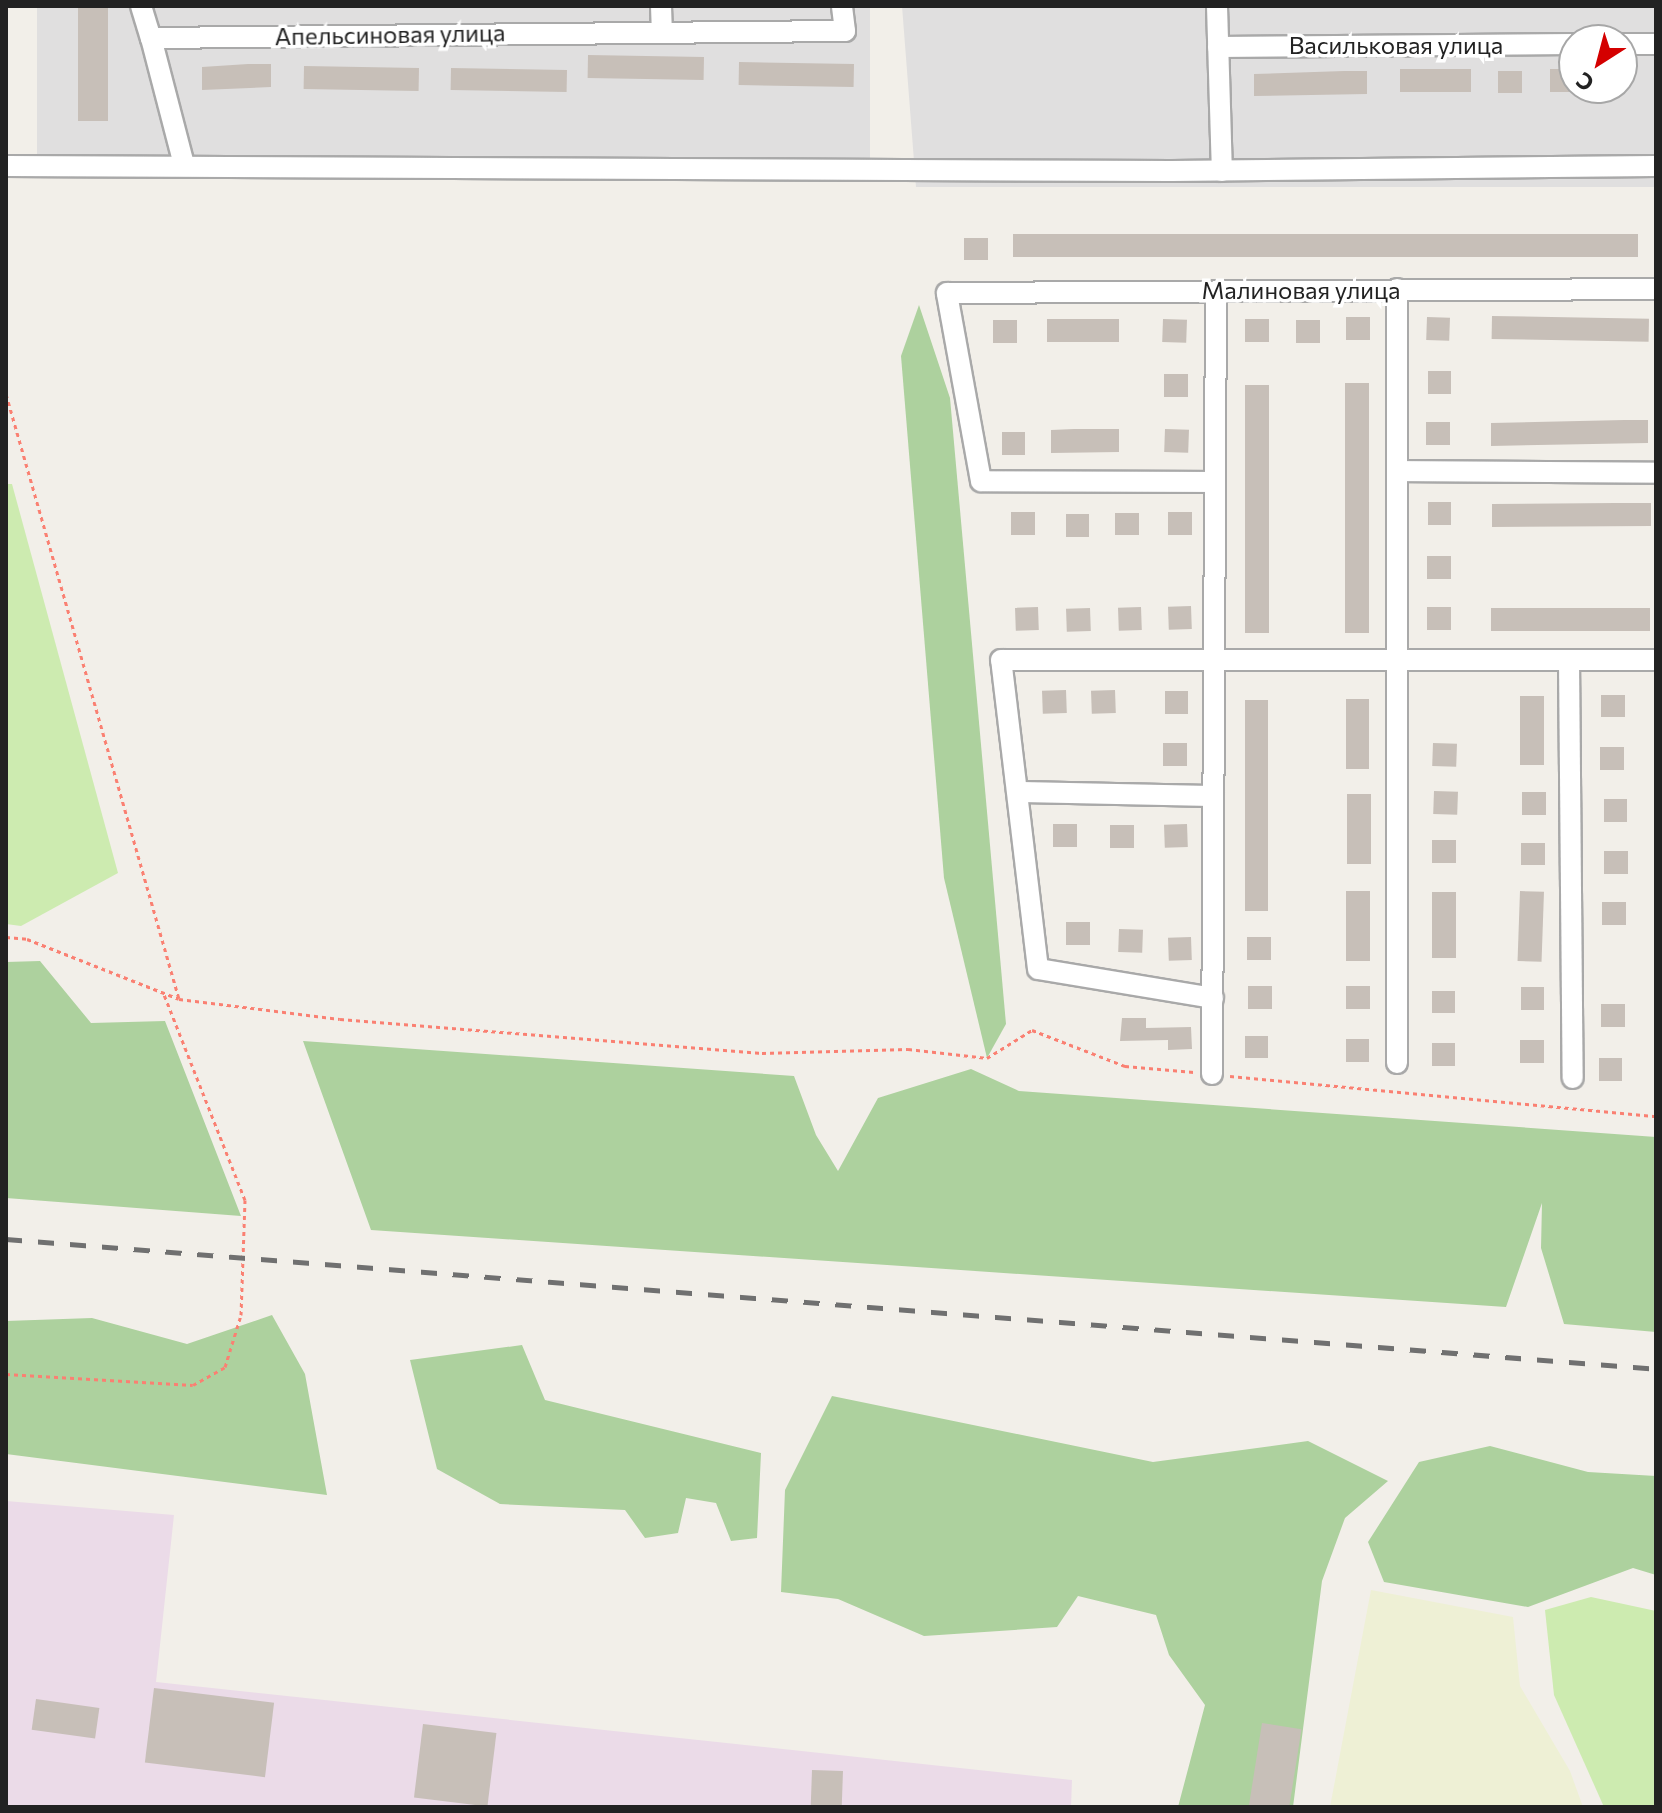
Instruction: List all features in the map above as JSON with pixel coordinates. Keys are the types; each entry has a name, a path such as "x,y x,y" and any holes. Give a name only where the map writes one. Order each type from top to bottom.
{"street":[{"path":"141,6 184,165"},
{"path":"661,6 662,30"},
{"name":"Апельсиновая улица","path":"151,38 662,30 845,31 842,6"},
{"path":"1217,6 1222,171"},
{"name":"Васильковая улица","path":"1218,47 1558,44"},
{"path":"6,166 1222,171 1656,166"},
{"path":"1397,289 1400,658 1397,1063"},
{"name":"Малиновая улица","path":"1215,482 981,481 947,293 1656,289"},
{"path":"1212,1074 1216,291"},
{"path":"1398,471 1656,473"},
{"path":"1213,998 1038,969 1020,792 1001,660 1656,660"},
{"path":"1569,660 1573,1078"},
{"path":"1020,792 1213,796"}],"path":[{"path":"6,394 179,999"},
{"path":"6,937 27,939 179,999 340,1019 762,1053 908,1049 987,1058 1032,1030 1125,1066 1656,1116"},
{"path":"6,1374 193,1385 225,1367 241,1315 245,1200 164,994"}],"shaded area":[{"path":"37,6 870,6 870,161 37,161"},
{"path":"902,6 1656,6 1656,187 916,187"},
{"path":"6,1501 174,1515 156,1682 1072,1780 1071,1807 6,1807"}],"green space":[{"path":"919,305 950,398 1006,1024 987,1058 944,878 901,356"},
{"path":"6,484 12,484 118,873 21,926 6,924"},
{"path":"40,961 91,1023 165,1021 241,1216 6,1198 6,962"},
{"path":"303,1041 794,1076 816,1135 838,1171 878,1098 971,1069 1019,1091 1656,1137 1656,1332 1564,1324 1541,1248 1542,1203 1506,1307 371,1230"},
{"path":"272,1315 305,1374 327,1495 6,1454 6,1321 92,1318 187,1344"},
{"path":"522,1345 545,1400 761,1453 757,1538 731,1541 716,1503 686,1498 678,1533 645,1538 625,1510 500,1504 437,1469 410,1360"},
{"path":"832,1396 1153,1462 1308,1441 1388,1481 1345,1518 1322,1581 1293,1807 1178,1807 1205,1705 1169,1655 1156,1615 1078,1596 1057,1627 924,1636 838,1599 781,1592 785,1490"},
{"path":"1490,1446 1588,1472 1656,1476 1656,1575 1633,1568 1528,1607 1384,1582 1368,1542 1419,1462"},
{"path":"1371,1590 1513,1617 1520,1686 1570,1771 1583,1807 1330,1807"},
{"path":"1591,1597 1656,1611 1656,1807 1604,1807 1554,1695 1545,1610"}],"building":[{"path":"78,6 108,6 108,121 78,121"},
{"path":"588,55 704,57 704,80 588,78"},
{"path":"739,62 854,64 854,87 739,85"},
{"path":"271,64 271,87 202,90 202,67"},
{"path":"304,66 419,68 419,91 304,89"},
{"path":"451,68 567,70 567,92 451,90"},
{"path":"1400,69 1471,69 1471,92 1400,92"},
{"path":"1550,69 1558,69 1558,92 1550,92"},
{"path":"1367,71 1367,94 1254,96 1254,74"},
{"path":"1498,71 1522,71 1522,93 1498,93"},
{"path":"1013,234 1638,234 1638,257 1013,257"},
{"path":"964,238 988,238 988,260 964,260"},
{"path":"1492,316 1649,319 1649,342 1492,339"},
{"path":"1346,317 1370,317 1370,340 1346,340"},
{"path":"1427,317 1450,318 1449,341 1426,340"},
{"path":"1047,319 1119,319 1119,342 1047,342"},
{"path":"1163,319 1187,320 1186,343 1162,342"},
{"path":"1245,319 1269,319 1269,342 1245,342"},
{"path":"993,320 1017,320 1017,343 993,343"},
{"path":"1296,320 1320,320 1320,343 1296,343"},
{"path":"1428,371 1451,371 1451,394 1428,394"},
{"path":"1164,374 1188,374 1188,397 1164,397"},
{"path":"1345,383 1369,383 1369,633 1345,633"},
{"path":"1245,385 1269,385 1269,633 1245,633"},
{"path":"1648,420 1648,443 1491,446 1491,423"},
{"path":"1426,422 1450,422 1450,445 1426,445"},
{"path":"1119,429 1119,452 1051,453 1051,430"},
{"path":"1165,429 1189,430 1188,453 1164,452"},
{"path":"1002,432 1025,432 1025,455 1002,455"},
{"path":"1428,502 1451,502 1451,525 1428,525"},
{"path":"1651,503 1651,526 1492,527 1492,504"},
{"path":"1011,512 1035,512 1035,535 1011,535"},
{"path":"1168,512 1192,512 1192,535 1168,535"},
{"path":"1115,513 1139,513 1139,535 1115,535"},
{"path":"1066,514 1089,514 1089,537 1066,537"},
{"path":"1427,556 1451,556 1451,579 1427,579"},
{"path":"1191,606 1192,629 1169,630 1168,607"},
{"path":"1038,607 1039,630 1016,631 1015,608"},
{"path":"1141,607 1142,630 1119,631 1118,608"},
{"path":"1427,607 1451,607 1451,630 1427,630"},
{"path":"1090,608 1091,631 1067,632 1066,609"},
{"path":"1491,608 1650,608 1650,631 1491,631"},
{"path":"1066,690 1067,713 1043,714 1042,691"},
{"path":"1115,690 1116,713 1092,714 1091,691"},
{"path":"1165,691 1188,691 1188,714 1165,714"},
{"path":"1601,695 1625,695 1625,717 1601,717"},
{"path":"1520,696 1544,696 1544,765 1520,765"},
{"path":"1346,699 1369,699 1369,769 1346,769"},
{"path":"1245,700 1268,700 1268,911 1245,911"},
{"path":"1163,743 1187,743 1187,766 1163,766"},
{"path":"1433,743 1457,744 1456,767 1432,766"},
{"path":"1600,747 1624,747 1624,770 1600,770"},
{"path":"1434,791 1458,792 1457,815 1433,814"},
{"path":"1522,792 1546,792 1546,815 1522,815"},
{"path":"1347,794 1371,794 1371,864 1347,864"},
{"path":"1604,799 1627,799 1627,822 1604,822"},
{"path":"1053,824 1077,824 1077,847 1053,847"},
{"path":"1187,824 1188,847 1165,848 1164,825"},
{"path":"1110,825 1134,825 1134,848 1110,848"},
{"path":"1432,840 1456,840 1456,863 1432,863"},
{"path":"1521,843 1545,843 1545,865 1521,865"},
{"path":"1604,851 1628,851 1628,874 1604,874"},
{"path":"1346,891 1370,891 1370,961 1346,961"},
{"path":"1520,891 1544,892 1542,962 1518,961"},
{"path":"1432,892 1456,892 1456,958 1432,958"},
{"path":"1602,902 1626,902 1626,925 1602,925"},
{"path":"1066,922 1090,922 1090,945 1066,945"},
{"path":"1119,929 1143,930 1142,953 1118,952"},
{"path":"1191,937 1192,960 1169,961 1168,938"},
{"path":"1247,937 1271,937 1271,960 1247,960"},
{"path":"1248,986 1272,986 1272,1009 1248,1009"},
{"path":"1346,986 1370,986 1370,1009 1346,1009"},
{"path":"1521,987 1544,987 1544,1010 1521,1010"},
{"path":"1432,991 1455,991 1455,1013 1432,1013"},
{"path":"1601,1004 1625,1004 1625,1027 1601,1027"},
{"path":"1122,1018 1146,1018 1146,1028 1191,1027 1192,1049 1168,1050 1168,1040 1120,1041"},
{"path":"1245,1036 1268,1036 1268,1058 1245,1058"},
{"path":"1346,1039 1369,1039 1369,1062 1346,1062"},
{"path":"1520,1040 1544,1040 1544,1063 1520,1063"},
{"path":"1432,1043 1455,1043 1455,1066 1432,1066"},
{"path":"1599,1058 1622,1058 1622,1081 1599,1081"},
{"path":"154,1688 274,1703 265,1777 145,1762"},
{"path":"36,1699 99,1708 95,1739 32,1730"},
{"path":"1262,1723 1302,1729 1289,1807 1249,1805"},
{"path":"423,1724 496,1733 487,1806 414,1797"},
{"path":"812,1770 843,1771 842,1807 811,1807"}],"railway":[{"path":"6,1239 1656,1369"}]}
